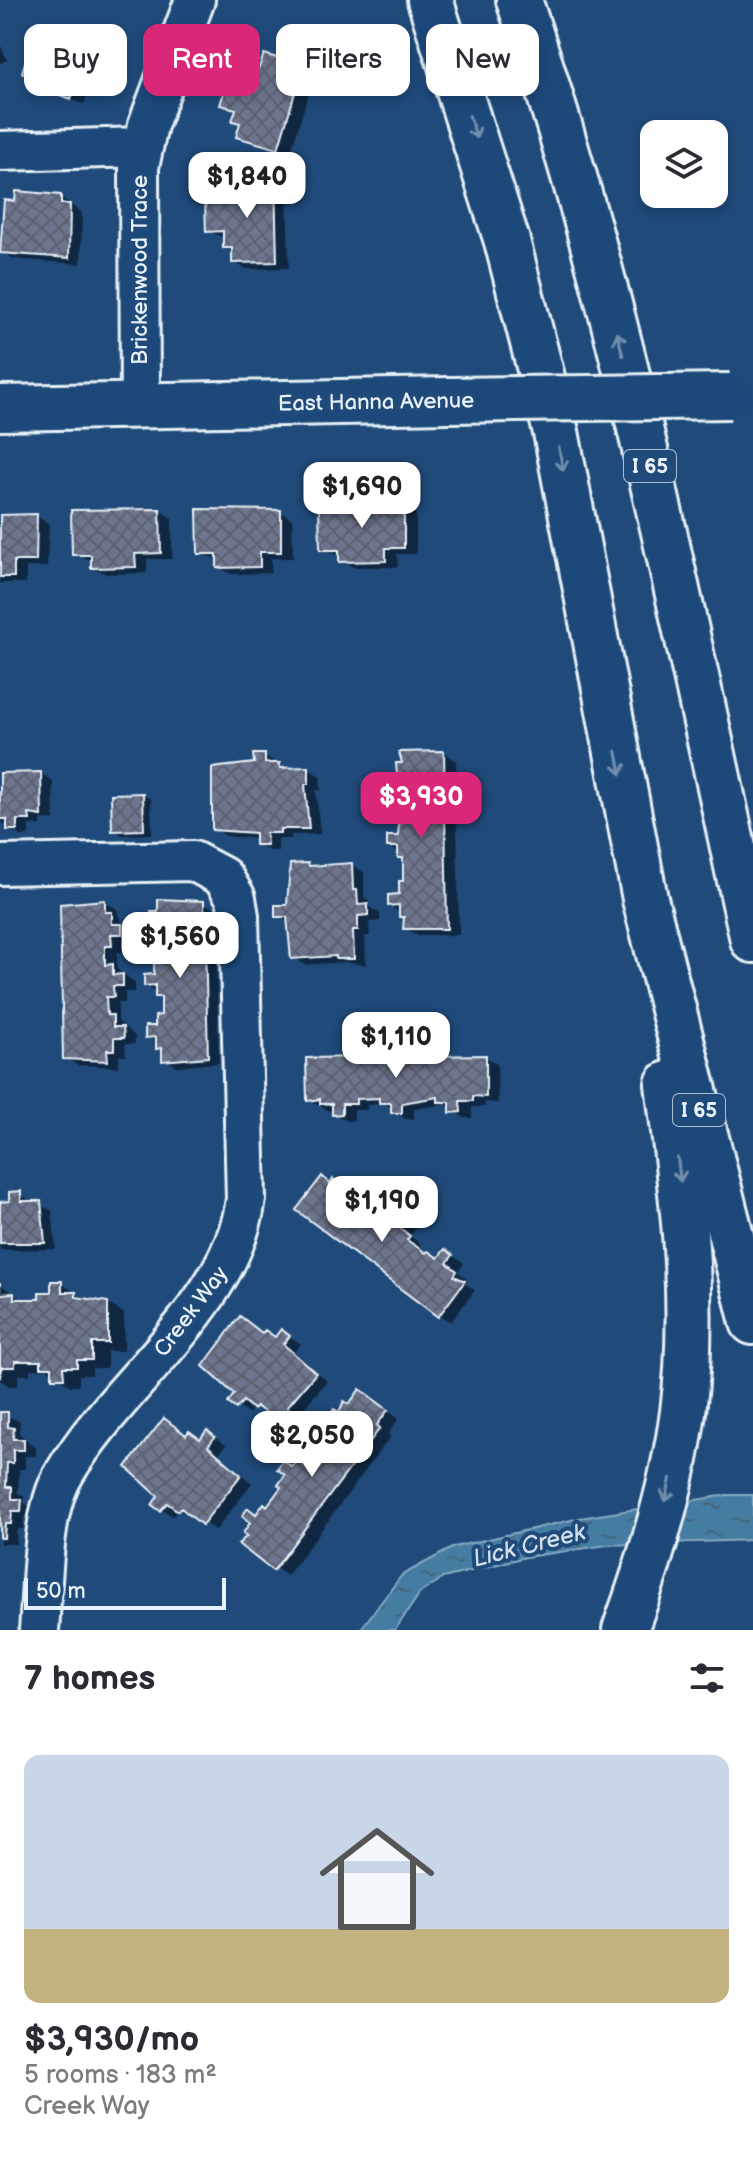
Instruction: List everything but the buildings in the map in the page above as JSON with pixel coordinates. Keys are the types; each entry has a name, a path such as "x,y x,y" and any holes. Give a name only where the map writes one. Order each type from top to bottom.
{"main road":[{"name":"I 65","path":"430,0 507,241 556,432 645,899 753,1322"},
{"name":"I 65","path":"519,0 596,245 643,436 753,940"},
{"name":"East Hanna Avenue","path":"0,408 742,395"},
{"path":"643,436 753,827"},
{"path":"628,1622 662,1517 683,1413 688,1326 685,1227 645,899"}],"street":[{"name":"Brickenwood Trace","path":"140,405 137,189 142,147 195,0"},
{"path":"0,151 142,147"},
{"name":"Creek Way","path":"0,865 177,859 204,865 218,873 236,898 239,912 246,1199 242,1227 219,1277 64,1474 51,1516 39,1630"}],"water":[{"name":"Lick Creek","path":"727,1495 753,1495 753,1540 607,1545 526,1557 443,1578 420,1593 395,1630 360,1630 402,1575 454,1547 580,1518"}]}
